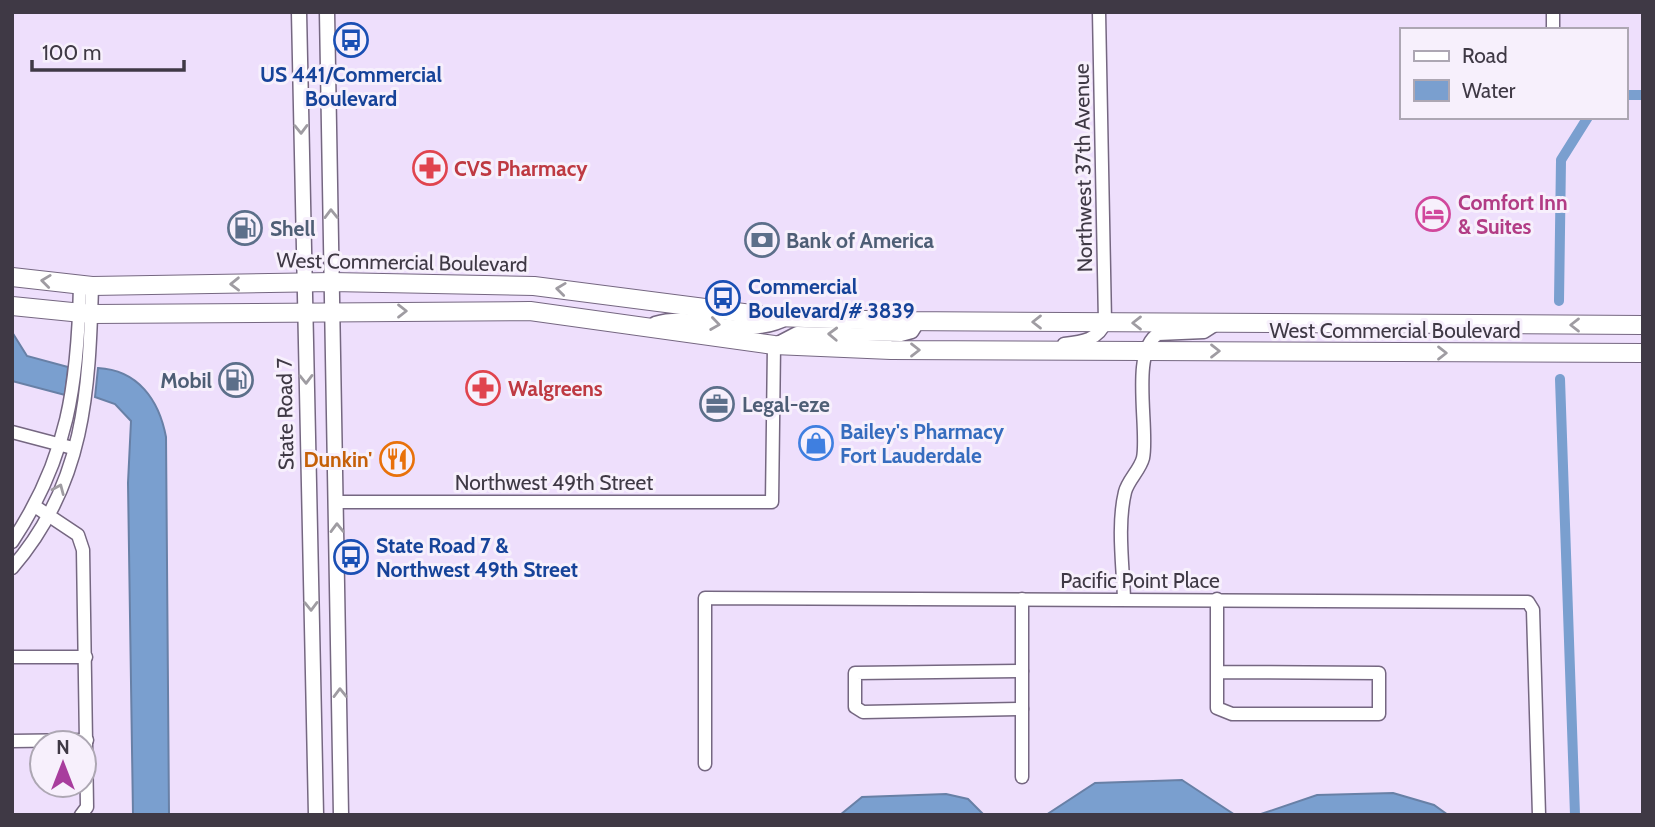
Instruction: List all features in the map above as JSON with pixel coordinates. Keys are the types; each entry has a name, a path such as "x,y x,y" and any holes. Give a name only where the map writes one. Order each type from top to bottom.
{"highway":[{"name":"West Commercial Boulevard","path":"12,277 86,285 332,282 534,286 789,317 919,321 1643,325"},
{"name":"West Commercial Boulevard","path":"12,306 86,314 530,312 774,345 1040,350 1643,354"}],"main road":[{"name":"State Road 7","path":"299,12 316,815"},
{"path":"327,12 341,815"}],"street":[{"name":"Northwest 37th Avenue","path":"1099,12 1105,322"},
{"path":"12,568 48,516 76,450 91,360 86,285"},
{"path":"12,542 36,507 62,444 72,401 75,361 86,314"},
{"name":"West Commercial Boulevard","path":"653,329 654,323 662,320 763,329 789,317"},
{"name":"West Commercial Boulevard","path":"774,345 797,333 901,335 912,332 919,321"},
{"name":"West Commercial Boulevard","path":"1040,350 1090,339 1102,331 1105,322"},
{"name":"West Commercial Boulevard","path":"1146,351 1151,338 1158,334 1204,332 1218,323"},
{"name":"Northwest 49th Street","path":"337,502 772,502 774,345"},
{"path":"1124,599 1125,491 1143,458 1143,378 1146,351"},
{"path":"12,432 76,450"},
{"path":"36,507 78,536 83,550 87,729"},
{"name":"Pacific Point Place","path":"705,764 705,598 1528,602 1533,610 1538,814"},
{"path":"1021,599 1021,777"},
{"path":"1217,600 1217,672 1217,708 1232,714 1379,714 1379,673 1217,672"},
{"path":"12,657 86,657"},
{"path":"1021,671 855,673 855,707 863,712 1021,709"},
{"path":"81,815 87,807 87,799"}],"water":[{"path":"12,332 27,356 68,367 65,395 12,381"},
{"path":"98,368 125,374 144,389 158,411 166,437 169,815 133,815 128,483 131,421 115,404 95,397"},
{"path":"1182,780 1235,815 1046,815 1095,783"},
{"path":"1393,793 1434,805 1448,815 1258,815 1317,795"},
{"path":"946,794 968,799 984,815 840,815 862,797"}],"waterway":[{"path":"1627,95 1643,95"},
{"path":"1559,301 1561,160 1587,119"},
{"path":"1560,379 1575,815"}],"place":[{"name":"US 441/Commercial Boulevard","path":"351,40"},
{"name":"CVS Pharmacy","path":"430,168"},
{"name":"Comfort Inn & Suites","path":"1433,214"},
{"name":"Shell","path":"245,228"},
{"name":"Bank of America","path":"762,240"},
{"name":"Commercial Boulevard/# 3839","path":"723,298"},
{"name":"Mobil","path":"236,380"},
{"name":"Walgreens","path":"483,388"},
{"name":"Legal-eze","path":"717,404"},
{"name":"Bailey's Pharmacy Fort Lauderdale","path":"816,443"},
{"name":"Dunkin'","path":"397,459"},
{"name":"State Road 7 & Northwest 49th Street","path":"351,557"}]}
